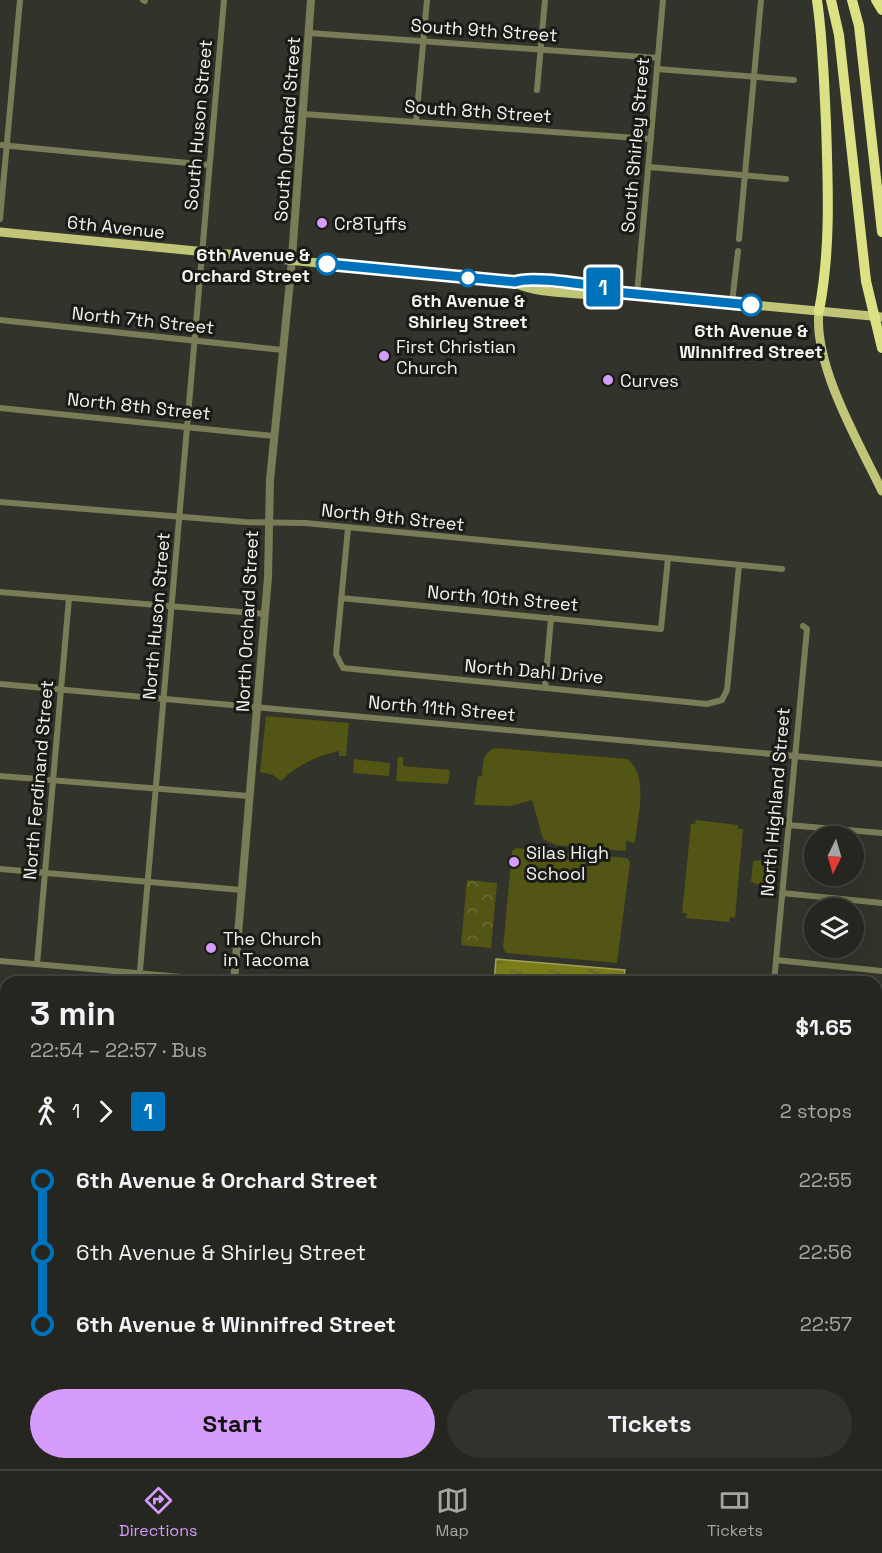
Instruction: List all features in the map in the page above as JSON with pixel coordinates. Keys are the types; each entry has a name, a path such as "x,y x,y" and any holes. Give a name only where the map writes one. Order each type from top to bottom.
{"highway":[{"path":"817,0 824,61 829,177 829,219 819,311"},
{"path":"831,0 843,68 866,281 882,348"},
{"path":"852,0 859,26 882,232"},
{"path":"876,0 882,10"}],"main road":[{"name":"6th Avenue","path":"0,232 515,282 521,287 611,296 615,292 882,317"},
{"path":"819,311 821,338 838,401 882,491"}],"street":[{"path":"0,219 3,145 20,0"},
{"name":"South Huson Street","path":"202,252 224,0"},
{"name":"South Orchard Street","path":"292,261 311,0"},
{"path":"416,122 427,0"},
{"path":"537,90 545,0"},
{"name":"South Shirley Street","path":"637,294 663,0"},
{"path":"739,239 761,0"},
{"name":"South 9th Street","path":"309,33 658,58"},
{"path":"657,69 794,80"},
{"name":"South 8th Street","path":"303,114 651,139"},
{"path":"3,145 209,165"},
{"path":"649,167 786,179"},
{"path":"732,303 738,251"},
{"name":"North Huson Street","path":"140,976 202,252"},
{"name":"North Orchard Street","path":"235,976 265,614 274,436 292,261"},
{"name":"North 7th Street","path":"0,321 283,350"},
{"name":"North 8th Street","path":"0,408 274,436"},
{"name":"North 9th Street","path":"0,502 348,528 782,569"},
{"path":"341,598 348,528"},
{"name":"North 10th Street","path":"341,598 661,629 668,558"},
{"name":"North Dahl Drive","path":"341,598 336,654 339,664 348,669 713,704 725,696 728,684 739,565"},
{"path":"0,592 265,614"},
{"name":"North Ferdinand Street","path":"37,964 69,598"},
{"path":"545,687 551,618"},
{"name":"North Highland Street","path":"775,976 807,629 803,626"},
{"name":"North 11th Street","path":"0,684 882,764"},
{"path":"0,776 249,796"},
{"path":"788,825 882,833"},
{"path":"0,869 242,890"},
{"path":"782,893 882,903"},
{"path":"776,960 882,971"},
{"path":"0,961 171,976"}],"green space":[{"path":"266,716 349,723 346,756 339,756 339,751 315,758 294,770 281,781 273,775 260,772"},
{"path":"495,748 627,759 634,766 640,786 635,843 626,841 626,851 556,845 543,839 532,800 511,806 474,805 478,776 482,776 484,759"},
{"path":"398,757 403,757 403,766 450,770 448,784 396,781"},
{"path":"354,759 390,763 389,776 353,773"},
{"path":"696,820 738,825 738,829 743,829 735,918 730,917 729,922 686,918 687,913 682,913 691,824 695,824"},
{"path":"516,848 627,858 630,862 617,963 506,953 503,948 512,851"},
{"path":"776,858 773,889 751,882 753,861"},
{"path":"467,880 497,883 491,948 461,945"}],"water":[{"path":"496,959 625,970 624,976 495,976"}],"bus line":[{"name":"1","path":"327,264 515,282 522,279 537,280 611,288 615,292 751,305"}],"place":[{"name":"Cr8Tyffs","path":"322,223"},
{"name":"6th Avenue & Orchard Street","path":"327,264"},
{"name":"6th Avenue & Shirley Street","path":"468,278"},
{"name":"6th Avenue & Winnifred Street","path":"751,305"},
{"name":"First Christian Church","path":"384,356"},
{"name":"Curves","path":"608,380"},
{"name":"Silas High School","path":"514,862"},
{"name":"The Church in Tacoma","path":"211,948"}]}
